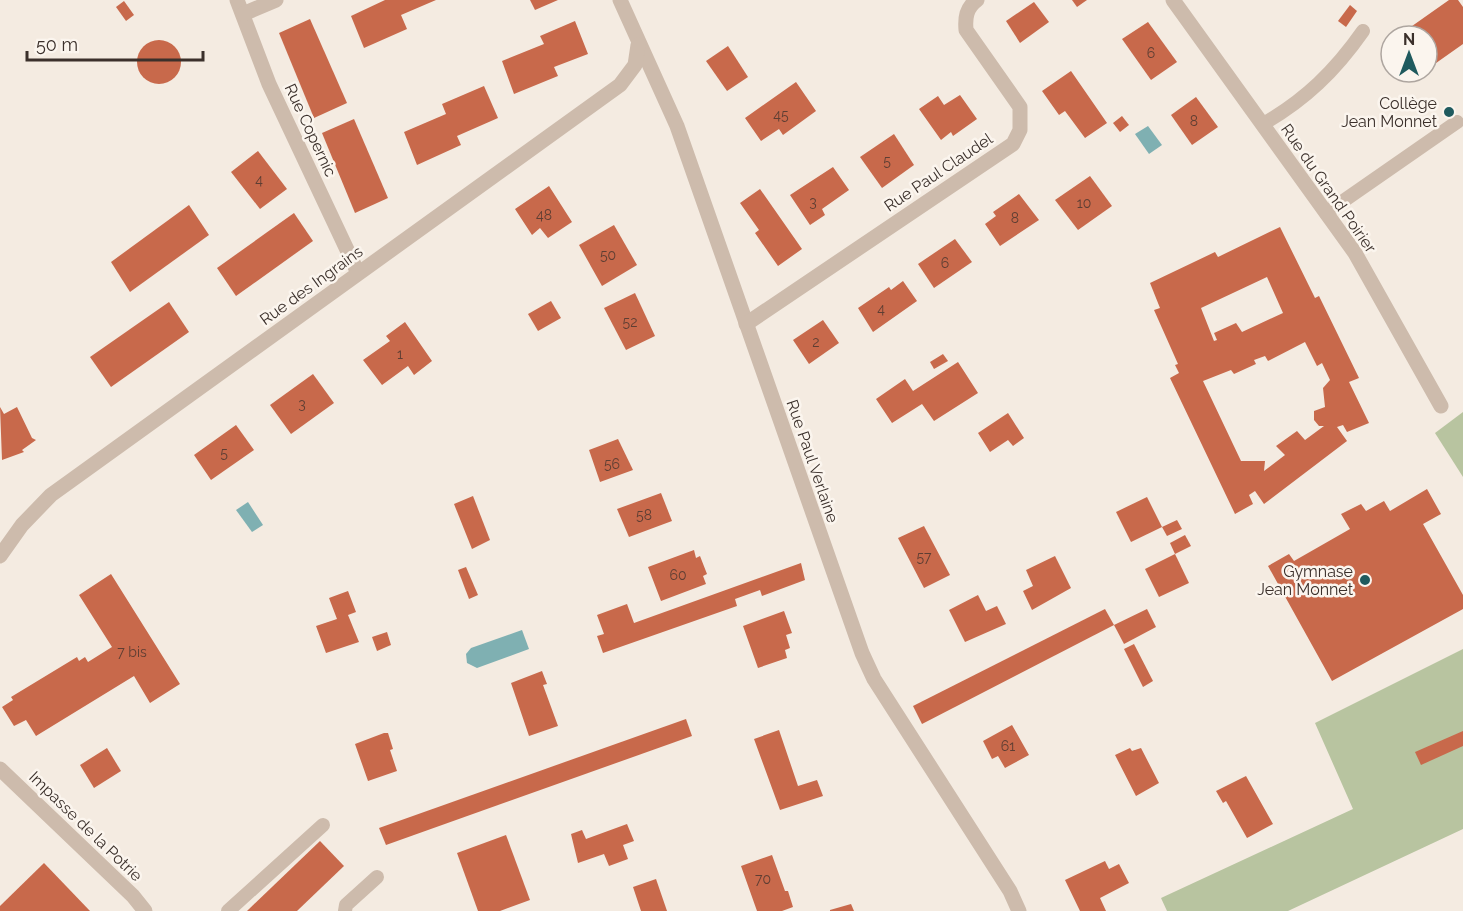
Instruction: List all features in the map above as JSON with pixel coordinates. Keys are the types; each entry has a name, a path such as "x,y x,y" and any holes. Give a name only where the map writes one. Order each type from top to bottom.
{"street":[{"name":"Rue Copernic","path":"237,0 269,84 358,273"},
{"path":"243,14 276,0"},
{"name":"Rue Paul Verlaine","path":"620,0 638,45 677,126 870,671 1010,891 1019,911"},
{"name":"Rue Paul Claudel","path":"746,324 1012,144 1020,130 1020,107 966,30 965,18 972,3 977,0"},
{"name":"Rue du Grand Poirier","path":"1173,0 1355,253 1441,406"},
{"name":"Rue des Ingrains","path":"0,556 22,525 51,495 620,85 635,65 638,45"},
{"name":"Impasse de la Potrie","path":"0,769 133,896 145,911"}],"lane":[{"path":"1263,124 1313,91 1340,64 1363,31"},
{"path":"1326,213 1457,122"},
{"path":"228,911 323,825"},
{"path":"345,911 346,905 377,877"}],"green space":[{"path":"1463,412 1463,477 1435,433"},
{"path":"1463,649 1463,829 1288,911 1167,911 1161,898 1353,809 1315,723"}],"water":[{"path":"1148,126 1162,145 1149,154 1135,134"},
{"path":"248,502 263,525 252,532 236,510"},
{"path":"522,630 529,649 477,668 467,663 466,654 471,648"}],"building":[{"path":"385,0 436,0 401,15 407,29 364,48 351,16"},
{"path":"530,0 558,0 535,10"},
{"path":"1072,0 1087,0 1077,7"},
{"path":"1449,0 1458,0 1463,7 1463,44 1439,61 1439,24 1415,24"},
{"path":"124,1 134,15 126,21 116,7"},
{"path":"1034,2 1049,22 1020,43 1006,21"},
{"path":"1350,5 1357,11 1346,27 1338,21"},
{"path":"310,19 347,103 314,118 279,33"},
{"path":"575,21 588,54 554,67 558,76 514,94 502,61 544,44 540,36"},
{"path":"1148,22 1177,62 1151,80 1122,39"},
{"path":"159,40 168,41 175,46 180,53 180,71 175,78 168,83 159,84 150,83 143,78 138,71 137,62 138,53 143,46 150,41"},
{"path":"728,46 748,77 727,91 706,61"},
{"path":"1071,71 1107,123 1085,138 1065,111 1059,115 1042,91"},
{"path":"796,82 816,111 783,135 779,129 761,141 745,118"},
{"path":"484,86 498,118 457,136 461,145 417,165 404,132 446,114 442,104"},
{"path":"960,95 977,119 953,136 951,132 941,140 919,109 938,96 944,105"},
{"path":"1196,97 1218,127 1192,145 1171,115"},
{"path":"1122,116 1129,125 1120,132 1113,123"},
{"path":"354,119 388,198 355,213 322,133"},
{"path":"894,134 914,165 882,188 860,157"},
{"path":"258,151 287,189 260,209 231,172"},
{"path":"833,167 849,190 822,209 825,215 810,225 790,195"},
{"path":"1090,176 1112,206 1078,230 1055,200"},
{"path":"549,186 572,222 548,238 540,228 532,235 515,209"},
{"path":"760,189 802,249 778,266 755,233 759,230 740,203"},
{"path":"1019,194 1039,220 1000,246 985,224 996,216 993,212"},
{"path":"189,205 209,235 130,292 111,262"},
{"path":"294,213 313,241 236,296 217,268"},
{"path":"614,225 637,265 602,286 579,245"},
{"path":"1280,227 1315,298 1319,296 1359,378 1349,382 1369,423 1347,432 1343,425 1337,427 1347,441 1264,504 1255,491 1249,495 1253,504 1235,514 1170,378 1179,373 1175,365 1178,364 1154,310 1160,308 1150,283 1215,252 1218,257","holes":["1267,277 1283,313 1242,332 1236,323 1214,333 1217,340 1214,341 1201,308","1305,342 1317,366 1322,363 1330,380 1323,388 1325,407 1314,411 1314,420 1319,426 1324,426 1305,440 1297,431 1276,446 1285,455 1264,471 1265,461 1241,461 1203,381 1231,370 1234,374 1256,364 1254,360 1265,356 1268,361"]},
{"path":"955,239 972,262 934,288 918,264"},
{"path":"903,281 917,301 873,332 858,308 889,287 891,290"},
{"path":"635,293 655,336 626,350 604,308"},
{"path":"551,301 561,318 538,331 528,314"},
{"path":"169,302 189,332 111,387 90,357"},
{"path":"823,320 839,343 809,364 793,340"},
{"path":"405,322 432,361 414,375 408,366 382,385 363,360 390,341 386,336"},
{"path":"943,354 948,361 934,369 930,362"},
{"path":"958,362 978,393 934,421 922,404 892,423 876,399 905,379 913,391"},
{"path":"313,374 334,403 291,434 270,405"},
{"path":"0,407 4,414 17,407 32,438 36,440 22,450 24,452 2,460"},
{"path":"1008,413 1024,438 1013,446 1008,440 990,452 978,433"},
{"path":"236,425 254,450 211,480 194,455"},
{"path":"618,439 633,470 600,482 589,450"},
{"name":"Gymnase Jean Monnet","path":"1427,489 1441,514 1423,524 1463,595 1463,609 1332,681 1268,566 1289,554 1294,561 1350,529 1341,514 1361,504 1366,511 1384,501 1390,511"},
{"path":"661,493 672,521 629,537 617,509"},
{"path":"473,496 490,540 472,549 454,504"},
{"path":"1147,497 1162,527 1131,542 1116,512"},
{"path":"1177,520 1182,529 1167,536 1162,527"},
{"path":"924,526 950,575 924,588 898,538"},
{"path":"1185,535 1191,546 1175,554 1170,543"},
{"path":"694,550 696,558 700,556 707,574 703,576 706,584 661,601 648,567"},
{"path":"1175,554 1189,583 1159,597 1145,569"},
{"path":"1055,556 1071,588 1032,610 1023,591 1033,586 1026,570"},
{"path":"801,563 805,580 762,596 760,590 735,599 737,606 603,653 597,636 604,634 597,615 627,604 634,623"},
{"path":"466,567 478,595 469,599 458,570"},
{"path":"111,574 180,684 150,703 134,676 36,736 26,720 14,726 2,707 13,700 11,697 77,657 79,661 85,657 88,662 112,647 79,595"},
{"path":"348,591 356,612 348,615 359,642 326,653 316,626 337,619 329,598"},
{"path":"978,595 986,611 997,606 1006,624 965,642 949,610"},
{"path":"1105,609 1114,625 922,724 913,706"},
{"path":"1147,609 1156,627 1124,644 1114,625"},
{"path":"784,611 792,633 786,635 790,648 785,650 787,658 758,668 743,626"},
{"path":"387,632 391,645 377,651 372,637"},
{"path":"1134,644 1153,681 1143,687 1124,649"},
{"path":"542,671 547,684 543,685 558,726 529,736 511,683"},
{"path":"686,719 692,736 386,845 379,828"},
{"path":"1012,725 1029,755 1005,768 998,756 992,759 983,741"},
{"path":"779,730 798,786 817,780 823,796 780,810 754,739"},
{"path":"1463,731 1463,746 1421,765 1415,752"},
{"path":"388,733 393,749 390,750 397,771 368,781 355,744"},
{"path":"107,748 121,771 94,788 80,765"},
{"path":"1130,748 1132,751 1141,748 1159,783 1136,796 1115,755"},
{"path":"1246,776 1273,824 1247,838 1226,801 1223,803 1216,791"},
{"path":"627,824 634,841 623,845 628,859 609,866 604,854 578,863 571,834 582,830 586,839"},
{"path":"506,835 530,900 500,911 478,911 457,853"},
{"path":"320,841 344,866 297,911 247,911"},
{"path":"772,855 793,907 782,911 757,911 741,866"},
{"path":"1105,861 1109,869 1119,864 1129,883 1100,898 1106,911 1080,911 1065,880"},
{"path":"44,863 90,911 0,911 0,906"},
{"path":"656,879 667,911 641,911 633,887"},
{"path":"851,904 854,911 830,911 830,910"}],"place":[{"name":"Collège Jean Monnet","path":"1449,112"},
{"name":"Gymnase Jean Monnet","path":"1365,580"}]}
